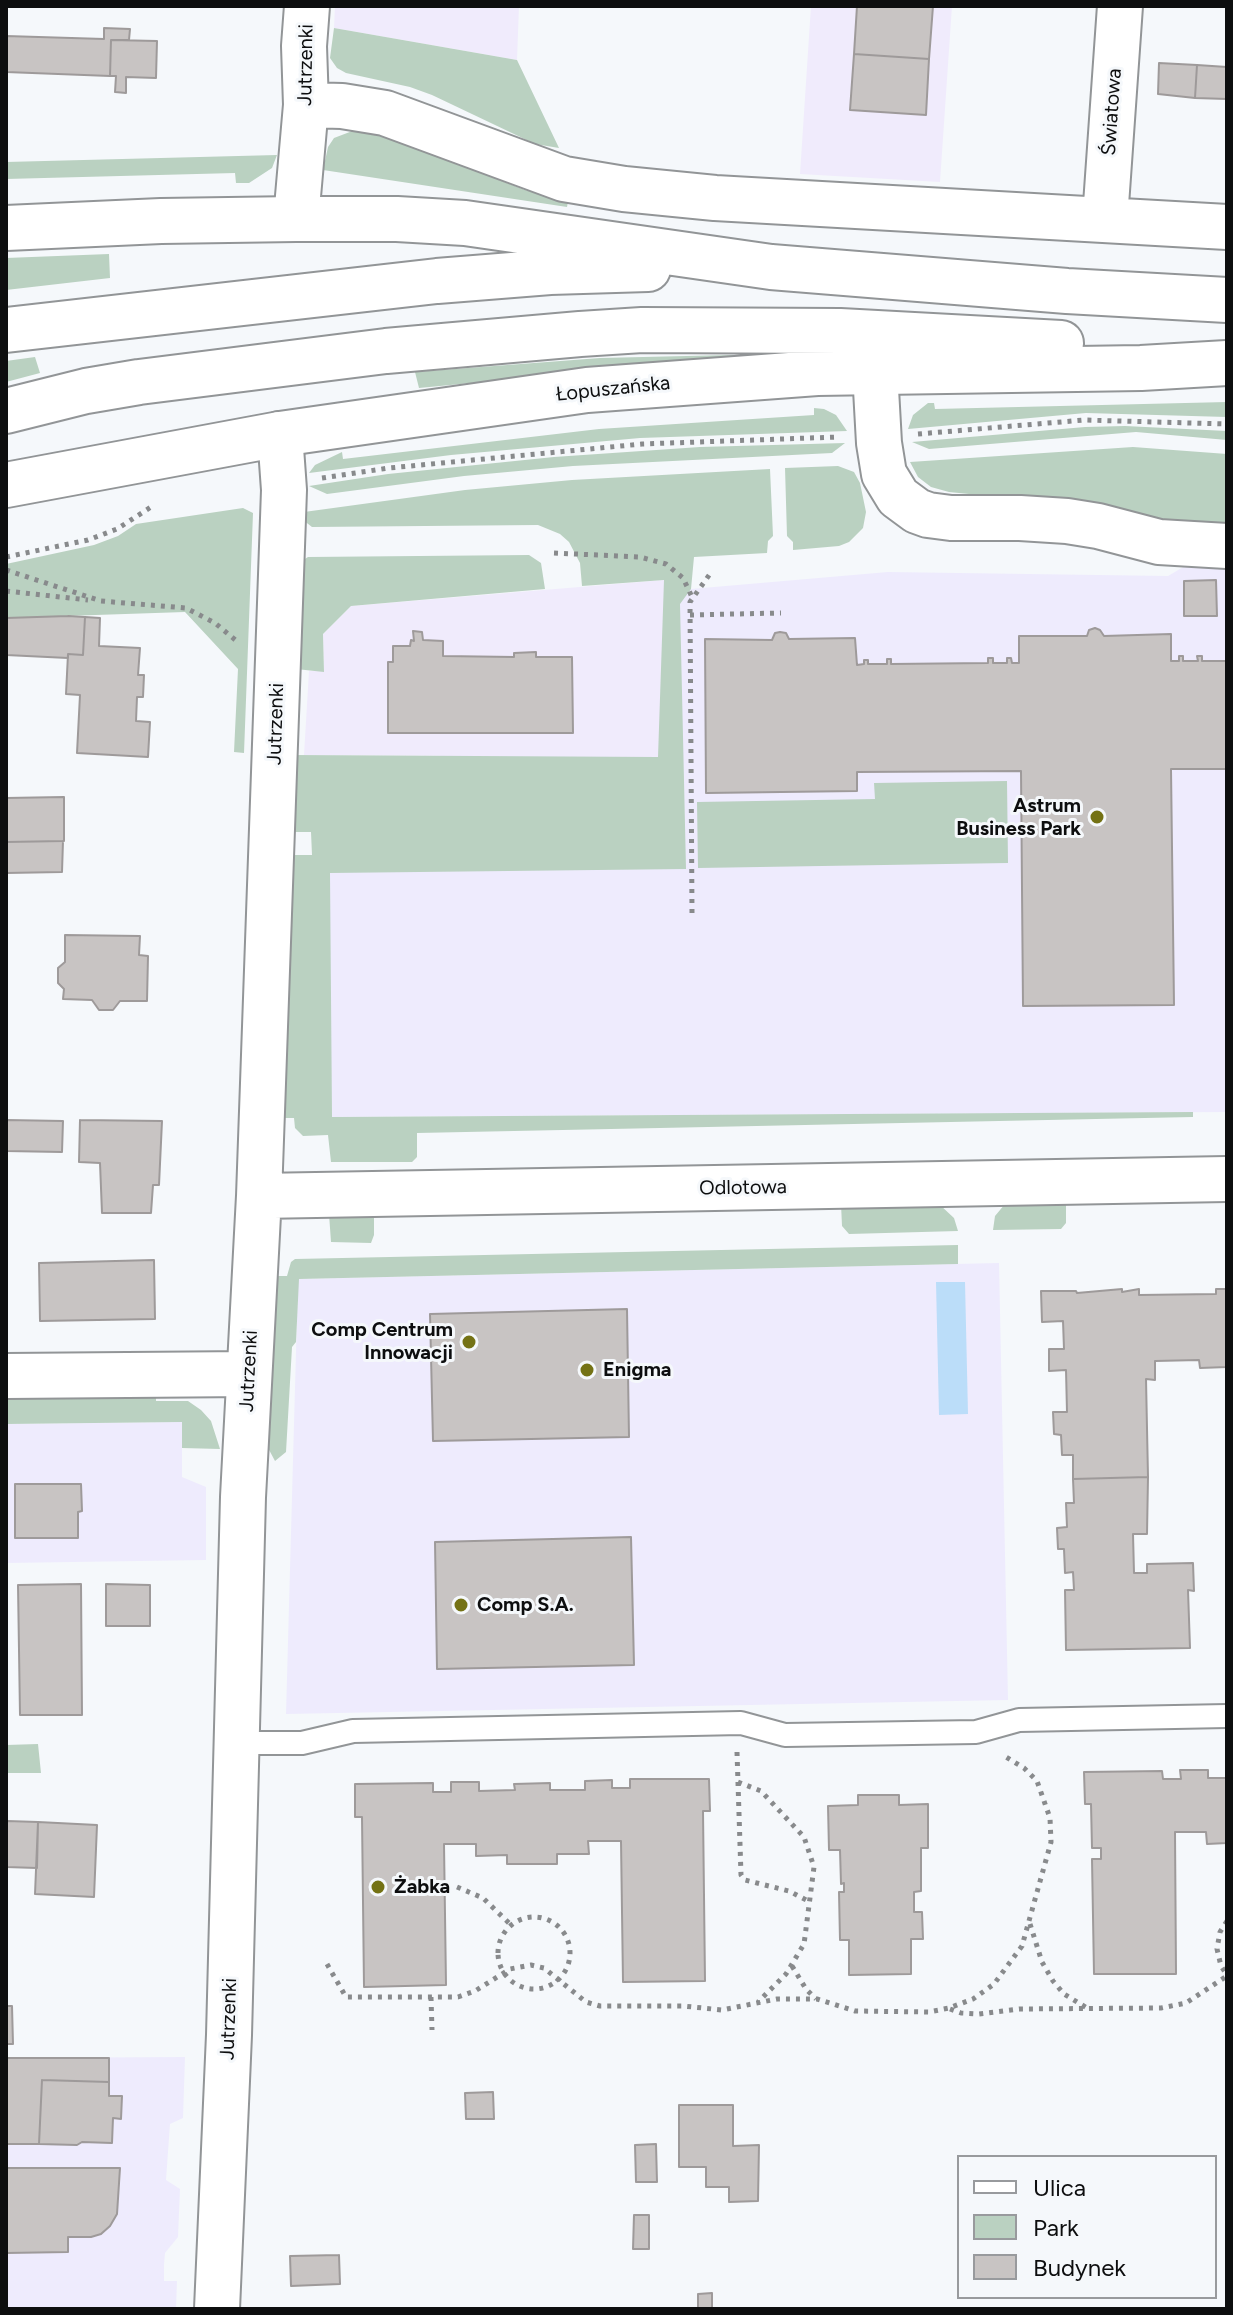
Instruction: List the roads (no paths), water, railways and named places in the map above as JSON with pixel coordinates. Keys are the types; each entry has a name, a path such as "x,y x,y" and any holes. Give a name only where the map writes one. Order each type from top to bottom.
{"street":[{"name":"Jutrzenki","path":"296,219 306,105 304,46 307,6"},
{"name":"Światowa","path":"1105,219 1120,6"},
{"path":"306,105 342,106 385,113 564,179 624,189 715,198 1227,227"},
{"path":"6,228 296,219 465,223 771,267 1067,291 1227,300"},
{"path":"6,330 437,281 536,273 771,267"},
{"path":"6,411 86,391 139,382 402,350 642,330 840,331 1227,352"},
{"name":"Łopuszańska","path":"6,485 280,434 587,390 704,379 875,371 1141,368 1227,363"},
{"path":"875,371 884,474 898,497 917,511 951,518 1067,521 1159,542 1227,546"},
{"name":"Jutrzenki","path":"217,2309 229,2035 249,1374 259,1196 284,490 280,434"},
{"name":"Odlotowa","path":"259,1196 1227,1179"},
{"path":"6,1376 249,1374"}],"lane":[{"path":"236,1743 302,1743 353,1731 736,1723 785,1735 976,1732 1019,1720 1227,1716"}],"water":[{"path":"936,1282 965,1282 968,1414 939,1415"}],"place":[{"name":"Astrum Business Park","path":"1097,817"},
{"name":"Comp Centrum Innowacji","path":"469,1342"},
{"name":"Enigma","path":"587,1370"},
{"name":"Comp S.A.","path":"461,1605"},
{"name":"Żabka","path":"378,1887"}]}
